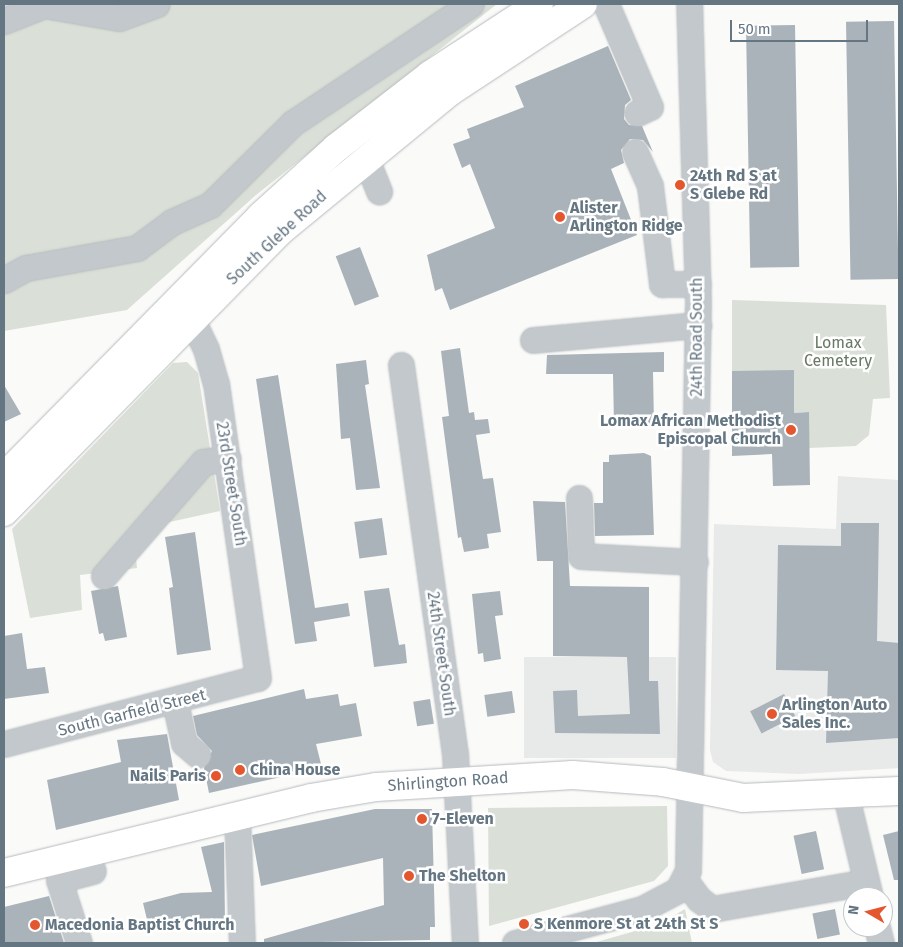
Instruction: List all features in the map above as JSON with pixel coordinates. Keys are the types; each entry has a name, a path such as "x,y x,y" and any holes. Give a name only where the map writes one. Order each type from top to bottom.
{"main road":[{"name":"South Glebe Road","path":"4,512 186,308 336,148 430,75 539,4"},
{"name":"South Glebe Road","path":"4,477 186,308 366,159 449,92 583,4"},
{"name":"Shirlington Road","path":"4,874 91,864 237,816 349,790 573,774 663,782 692,790 743,798 846,796 899,791"}],"street":[{"path":"4,21 44,6 119,18 157,4"},
{"path":"4,280 26,268 137,248 172,222 210,205 293,123 472,4"},
{"path":"606,4 619,52 650,107 637,113"},
{"name":"24th Road South","path":"685,880 691,855 698,325 689,4"},
{"path":"635,152 650,186 654,285 698,284"},
{"path":"366,159 379,191"},
{"name":"23rd Street South","path":"186,308 216,384 258,678"},
{"path":"533,340 698,325"},
{"name":"24th Street South","path":"400,365 458,782 465,943"},
{"path":"104,576 203,462 228,458"},
{"path":"579,498 581,556 695,562"},
{"name":"South Garfield Street","path":"4,744 175,702 258,678"},
{"path":"175,702 184,745"},
{"path":"846,796 868,887"},
{"path":"237,816 242,943"},
{"path":"79,943 59,880 91,864"},
{"path":"515,943 642,909 669,898 685,880 699,900 712,909 843,892"}],"shaded area":[{"path":"838,476 899,480 899,768 799,774 726,771 713,762 710,750 714,524 836,529"},
{"path":"524,657 676,657 676,758 524,758"}],"green space":[{"path":"4,4 497,4 256,195 127,310 4,331"},
{"name":"Lomax Cemetery","path":"732,300 886,305 890,398 873,399 869,435 856,446 809,448 809,412 794,413 793,371 732,371"},
{"path":"187,362 198,373 220,511 133,530 137,568 80,575 82,610 30,618 12,529 173,363"},
{"path":"667,806 668,866 654,881 489,926 488,808"},
{"path":"685,909 692,943 593,943 660,924"}],"building":[{"path":"894,21 899,279 851,280 846,22"},
{"path":"795,25 799,267 750,268 746,26"},
{"path":"608,46 631,100 625,105 624,119 629,125 642,126 653,152 643,140 630,139 621,150 624,163 611,169 637,235 450,310 442,288 435,291 427,255 495,228 470,164 462,168 453,144 470,138 467,129 524,107 515,86"},
{"path":"360,247 379,296 355,306 336,256"},
{"path":"460,348 469,413 474,412 475,420 488,419 490,433 476,435 483,479 493,478 501,532 487,534 489,548 464,552 461,537 458,538 442,417 449,416 441,351"},
{"path":"664,352 664,372 653,372 654,424 614,425 613,374 546,374 547,355"},
{"path":"366,360 369,384 365,385 380,488 356,490 350,438 341,439 336,364"},
{"name":"Lomax African Methodist Episcopal Church","path":"794,370 794,413 809,412 810,485 773,486 772,454 732,456 732,371"},
{"path":"278,375 315,608 348,603 350,616 314,622 317,641 295,644 256,379"},
{"path":"4,385 21,414 4,422"},
{"path":"644,453 651,456 654,535 595,536 594,503 603,503 603,462 609,462 609,455"},
{"path":"533,501 565,502 570,586 649,587 649,681 658,681 660,734 555,733 553,691 577,690 578,716 630,714 627,657 553,656 553,561 537,561"},
{"path":"382,518 387,555 359,559 354,522"},
{"path":"841,523 879,523 877,641 899,643 899,738 826,743 828,671 776,670 778,545 841,546"},
{"path":"195,532 211,650 177,655 169,588 173,587 165,537"},
{"path":"118,586 127,637 105,641 103,633 99,634 91,591"},
{"path":"389,588 399,645 405,644 407,663 374,667 364,591"},
{"path":"500,591 503,615 495,616 501,659 484,662 483,653 478,654 472,594"},
{"path":"22,633 27,669 45,667 49,693 4,699 4,636"},
{"path":"304,689 306,699 338,694 340,706 356,703 362,736 316,744 322,768 209,793 204,768 212,751 197,735 193,716"},
{"path":"512,691 515,713 487,717 484,695"},
{"name":"Arlington Auto Sales Inc.","path":"784,694 795,716 761,734 750,711"},
{"path":"430,699 434,724 417,726 413,702"},
{"path":"167,734 179,800 56,830 47,780 121,762 117,740"},
{"name":"The Shelton","path":"375,809 432,809 435,927 430,927 430,940 264,943 264,939 384,905 383,858 261,886 252,835"},
{"path":"816,831 824,869 802,874 794,836"},
{"path":"899,831 899,880 894,880 883,835"},
{"path":"224,842 225,923 202,924 202,919 149,928 143,903 181,893 212,892 201,847"},
{"name":"Macedonia Baptist Church","path":"49,896 64,943 4,943 4,907"},
{"path":"835,909 840,935 817,939 812,913"}],"place":[{"name":"24th Rd S at S Glebe Rd","path":"680,185"},
{"name":"Alister Arlington Ridge","path":"560,217"},
{"name":"Lomax African Methodist Episcopal Church","path":"791,430"},
{"name":"Arlington Auto Sales Inc.","path":"772,714"},
{"name":"China House","path":"240,770"},
{"name":"Nails Paris","path":"216,776"},
{"name":"7-Eleven","path":"422,819"},
{"name":"The Shelton","path":"409,876"},
{"name":"S Kenmore St at 24th St S","path":"524,924"},
{"name":"Macedonia Baptist Church","path":"35,925"}]}
